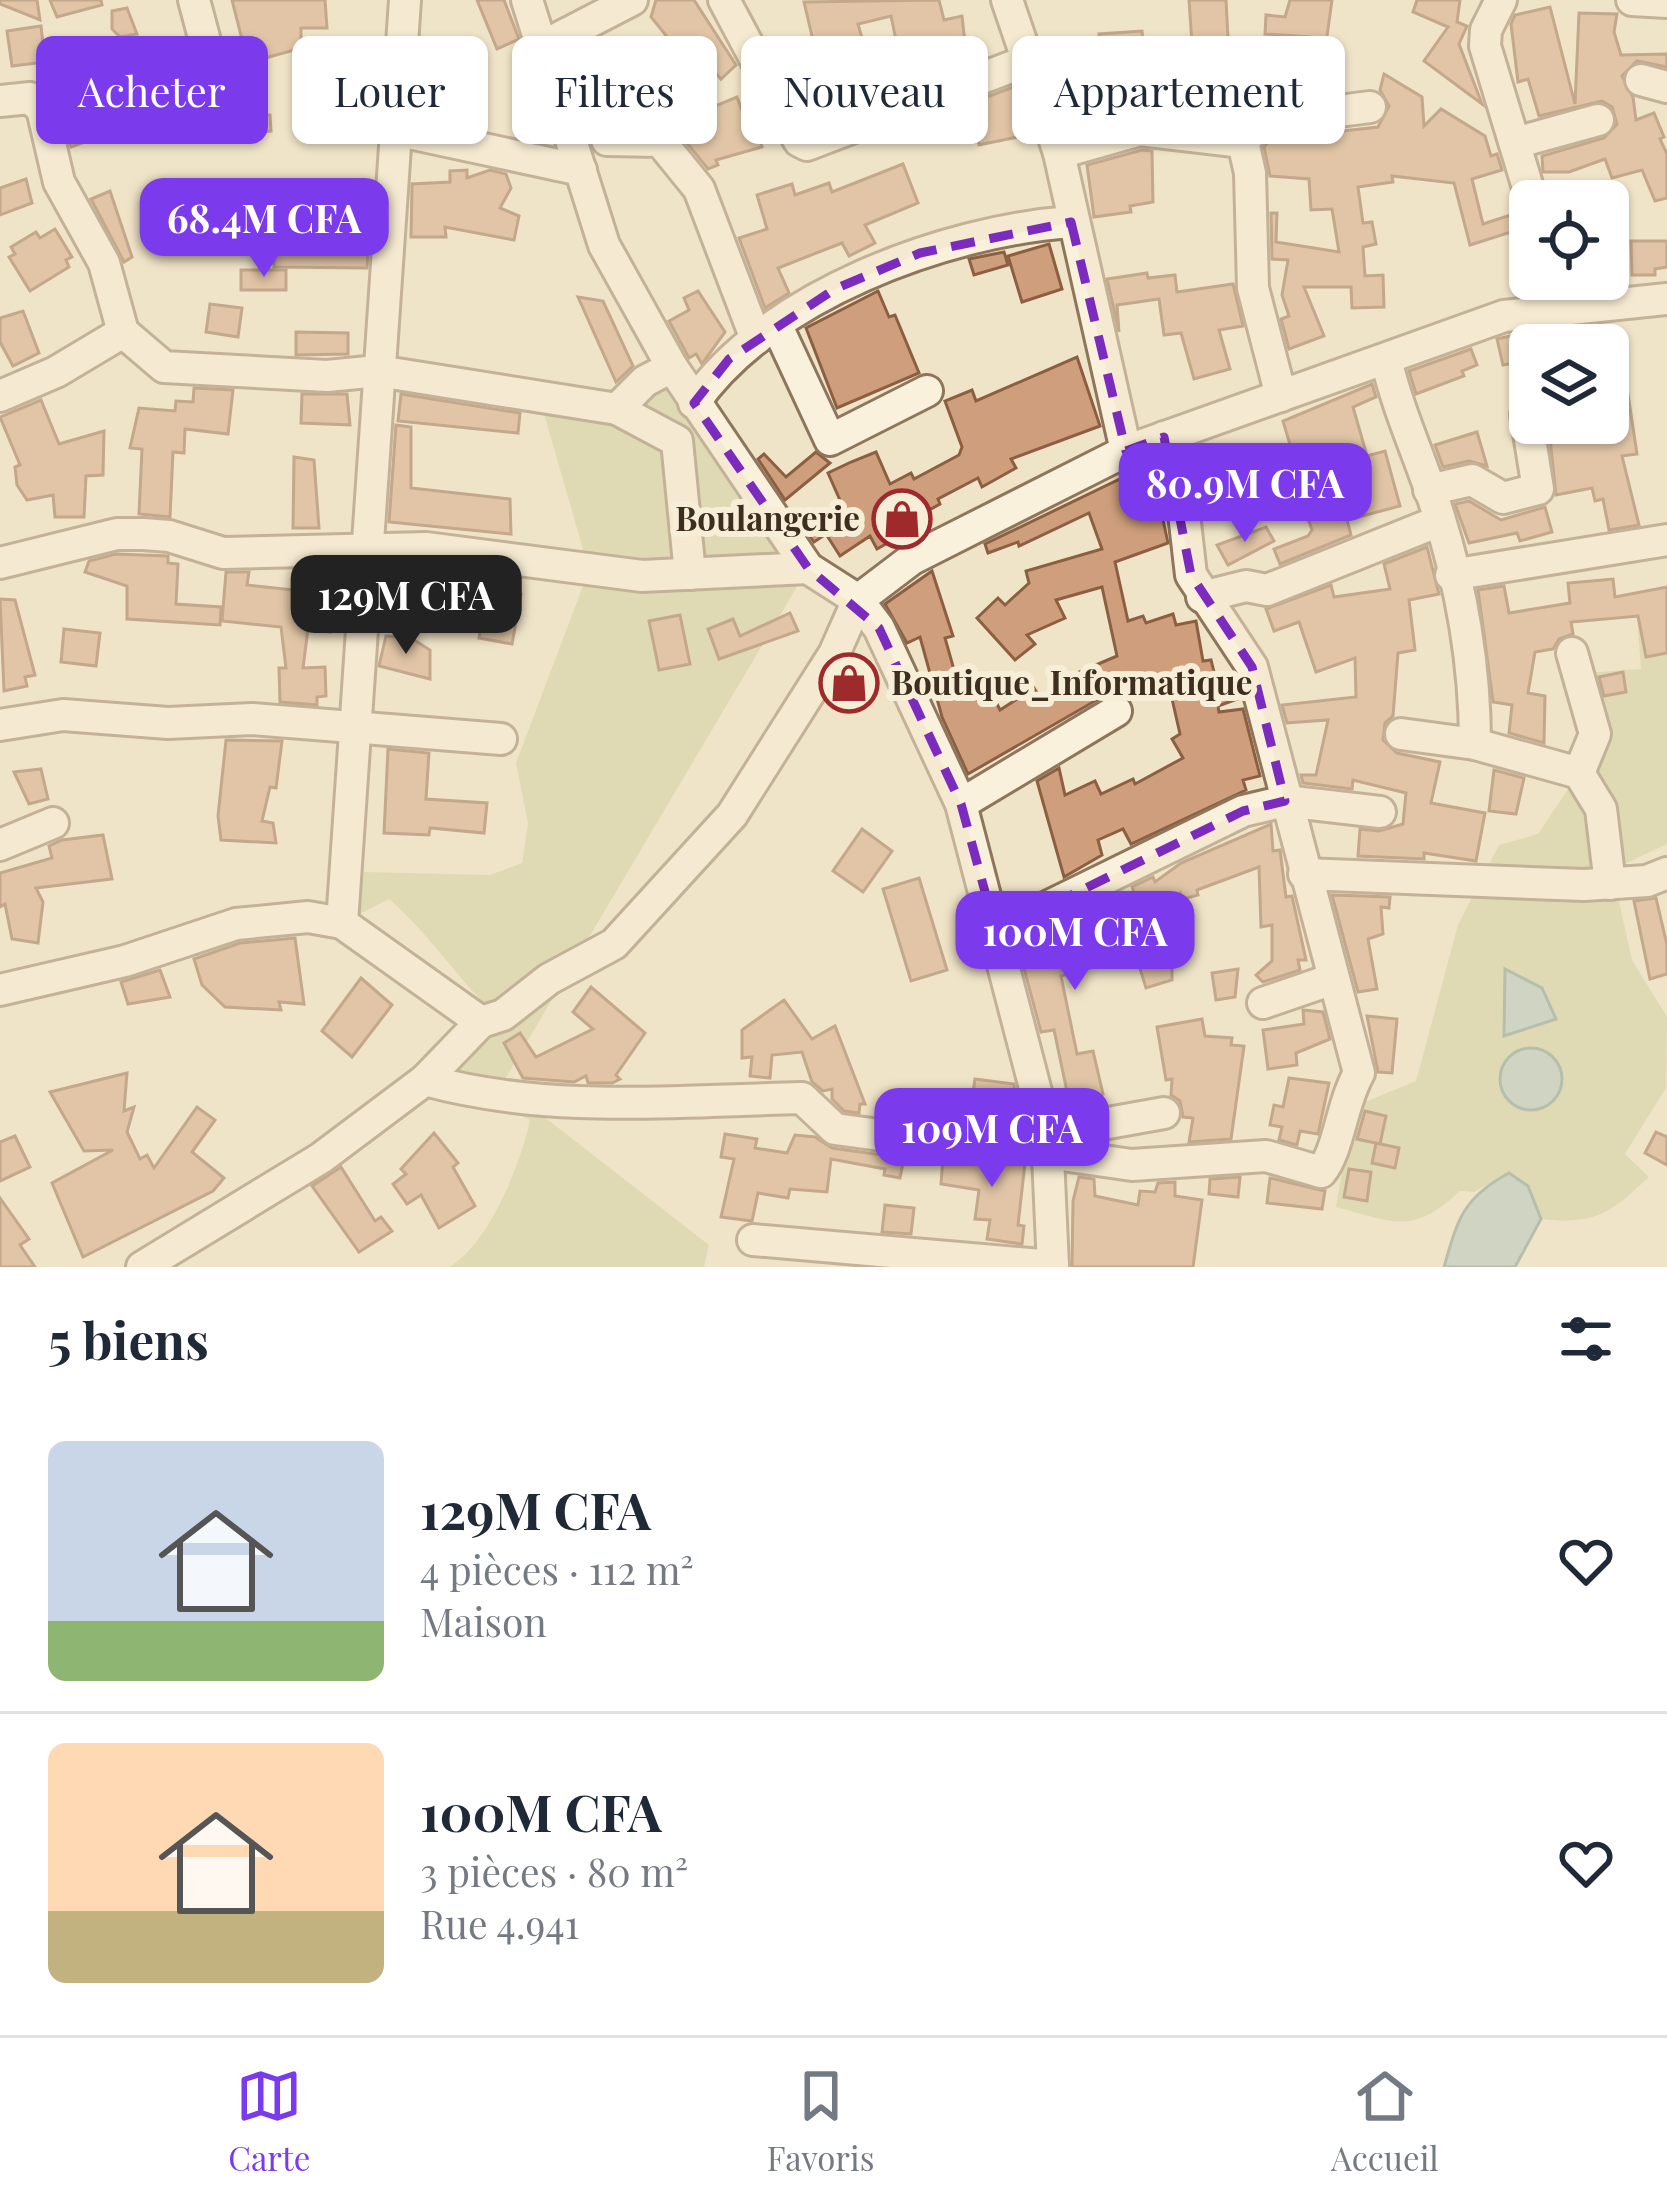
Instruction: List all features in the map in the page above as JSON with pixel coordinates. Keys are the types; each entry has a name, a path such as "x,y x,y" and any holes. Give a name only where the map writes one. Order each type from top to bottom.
{"street":[{"path":"194,0 204,36"},
{"path":"404,36 405,0"},
{"path":"527,0 540,36"},
{"path":"562,36 632,0"},
{"path":"724,0 799,141 807,145 1012,66"},
{"path":"1007,0 1020,36"},
{"path":"1502,0 1486,30 1485,46 1526,180"},
{"path":"1632,0 1667,2"},
{"path":"0,101 30,98 42,109 59,182 104,263 123,332 164,367 327,376 378,371 617,409 677,441 690,574"},
{"path":"1345,110 1370,107"},
{"path":"1515,143 1598,121"},
{"path":"343,923 378,371 399,144"},
{"path":"460,144 580,170"},
{"path":"572,144 604,245 694,403 808,568 858,600 880,628 961,804 1047,1143 1053,1267 753,1240"},
{"path":"664,144 699,189 767,333 830,440 927,391"},
{"path":"1056,144 1126,451"},
{"path":"1059,153 1091,144"},
{"path":"1243,144 1250,173 1253,288 1281,396"},
{"path":"694,403 715,373 835,289 920,254 1006,231 1071,222"},
{"path":"157,1263 321,1158 425,1079 481,1022 503,1015 549,979 614,944 732,815 834,654 858,600 912,559 1126,451 1504,316 1667,299"},
{"path":"1545,300 1546,312"},
{"path":"0,396 56,372 123,332"},
{"path":"1386,358 1400,416 1439,521 1474,662 1475,744"},
{"path":"617,409 645,380 673,367"},
{"path":"425,1079 466,1091 594,1105 802,1099 835,1130 917,1141 1047,1143 1132,1165 1266,1156 1322,1172 1334,1152 1341,1106 1359,1073 1252,667 1191,575 1183,505 1164,437"},
{"path":"1429,490 1472,480 1503,498 1538,490 1531,444"},
{"path":"1202,597 1246,586 1268,590 1439,521"},
{"path":"0,563 117,534 169,536 223,553 427,548 642,576 808,568"},
{"path":"1451,574 1667,540"},
{"path":"1572,653 1595,734 1579,773"},
{"path":"961,804 1117,711"},
{"path":"0,725 63,715 168,723 252,719 501,739"},
{"path":"1401,734 1475,744 1579,773 1601,809 1610,884"},
{"path":"996,932 1243,811 1285,801 1379,812"},
{"path":"0,845 53,823"},
{"path":"1304,874 1610,884 1647,881 1667,873"},
{"path":"0,990 82,973 236,924 308,917 343,923 481,1022"},
{"path":"1263,1003 1333,979"},
{"path":"1047,1143 1165,1113"}],"highlighted area":[{"path":"1071,222 1126,451 1164,437 1191,575 1252,667 1285,801 1243,811 996,932 961,804 879,628 808,568 694,403 729,359 835,289 920,253"}],"green space":[{"path":"672,367 808,568 502,1084 709,1245 704,1267 449,1267 464,1256 490,1222 511,1179 530,1120 427,1068 494,1014 417,926 389,899 342,923 364,872 490,875 522,863 528,824 516,763 589,570 538,393 617,408"},
{"path":"1667,613 1667,844 1612,870 1632,960 1667,1017 1666,1088 1625,1154 1649,1177 1612,1208 1576,1220 1541,1219 1528,1187 1509,1173 1474,1192 1460,1191 1415,1220 1388,1220 1336,1207 1353,1107 1416,1081 1458,925 1499,845 1538,834 1580,771 1585,673 1641,669 1637,618"}],"water":[{"path":"1505,969 1542,988 1556,1019 1504,1036"},
{"path":"1531,1048 1553,1057 1562,1079 1553,1101 1531,1110 1509,1101 1500,1079 1509,1057"},
{"path":"1509,1173 1528,1186 1541,1219 1515,1267 1444,1267 1464,1211 1481,1191"}],"building":[{"path":"0,0 37,0 40,20 0,4"},
{"path":"50,0 101,0 102,5 57,17"},
{"path":"232,0 325,0 327,28 301,28 301,36 292,36 292,51 268,57 268,36 241,36"},
{"path":"477,0 504,0 518,36 497,49"},
{"path":"656,0 694,0 736,65 721,79 717,36 666,36 651,17"},
{"path":"939,0 944,20 962,16 964,36 895,36 891,16 858,24 861,36 812,36 804,2"},
{"path":"1189,0 1226,0 1228,36 1191,36"},
{"path":"1290,0 1332,0 1327,36 1265,34 1266,15 1285,17"},
{"path":"1417,0 1460,0 1457,22 1467,26 1459,44 1482,104 1424,61 1448,27 1413,12"},
{"path":"1550,7 1575,104 1579,13 1617,14 1614,32 1621,55 1667,54 1667,67 1637,61 1622,76 1633,97 1636,120 1654,113 1664,137 1660,139 1667,154 1667,198 1655,201 1642,170 1612,178 1605,159 1569,172 1543,172 1542,156 1604,138 1617,124 1612,107 1602,101 1539,116 1528,79 1518,82 1511,24 1515,15"},
{"path":"127,8 137,34 119,36 112,29 112,11"},
{"path":"41,26 42,36 36,36 36,63 12,66 7,31"},
{"path":"1142,31 1142,36 1099,36 1099,34"},
{"path":"1384,74 1422,97 1424,126 1441,109 1485,136 1502,170 1472,179 1483,224 1509,216 1509,233 1470,245 1454,183 1392,176 1393,182 1358,187 1363,223 1372,222 1376,244 1363,247 1365,276 1383,275 1384,307 1352,308 1351,287 1304,287 1324,336 1289,349 1281,319 1289,316 1282,295 1288,260 1272,259 1271,213 1277,213 1276,242 1339,252 1332,209 1311,210 1309,179 1270,176 1264,147 1345,144 1345,131 1378,127 1389,106 1380,90"},
{"path":"1012,88 1012,138 988,143 988,97"},
{"path":"737,97 741,144 762,147 716,160 718,165 708,169 688,144 717,144 717,105"},
{"path":"1152,151 1153,202 1130,206 1131,212 1094,217 1087,165"},
{"path":"903,164 918,203 865,225 875,243 849,256 842,243 778,268 789,293 765,308 739,238 767,229 757,195 792,184 795,195 829,183 832,192"},
{"path":"467,170 467,178 490,170 506,174 511,188 500,208 519,216 514,240 445,227 446,237 411,237 412,184 450,182 450,171"},
{"path":"26,179 32,203 0,215 0,188"},
{"path":"110,191 132,257 124,262 91,199"},
{"path":"275,218 329,219 329,234 370,225 367,268 274,267"},
{"path":"55,229 72,257 66,260 69,267 30,291 9,257 15,254 11,247 36,232 40,238"},
{"path":"1631,241 1667,241 1667,267 1655,269 1655,275 1632,275"},
{"path":"1049,244 1062,289 1022,302 1008,256"},
{"path":"1004,252 1008,265 974,275 969,259"},
{"path":"241,270 286,270 286,290 241,290"},
{"path":"1147,273 1148,278 1175,275 1177,292 1233,284 1243,326 1219,330 1230,369 1194,379 1181,333 1164,335 1159,299 1117,305 1119,332 1107,279"},
{"path":"698,291 725,332 702,364 696,354 689,358 669,321 689,310 684,298"},
{"path":"878,291 889,317 895,315 919,373 837,408 806,328"},
{"path":"578,297 603,301 633,366 616,382"},
{"path":"210,304 242,308 238,337 206,332"},
{"path":"23,311 39,353 13,366 0,342 0,318"},
{"path":"296,332 348,333 348,354 296,355"},
{"path":"1509,336 1509,364 1503,365 1497,339"},
{"path":"1471,349 1477,365 1462,371 1464,376 1416,394 1409,371"},
{"path":"1077,357 1100,426 1011,459 1016,468 982,487 978,478 938,499 940,504 893,530 898,537 877,549 870,536 840,556 826,534 814,542 802,525 843,507 828,473 851,462 876,452 890,484 911,473 914,479 959,455 962,447 945,401 972,390 976,401"},
{"path":"1372,384 1376,397 1353,407 1367,456 1385,451 1400,506 1347,520 1351,535 1280,564 1274,549 1308,536 1312,530 1305,510 1323,502 1315,470 1299,475 1283,421"},
{"path":"194,388 233,390 228,434 185,429 184,453 173,452 170,517 139,514 142,449 130,448 139,408 175,411 176,401 193,402"},
{"path":"302,394 347,394 350,425 301,423"},
{"path":"401,394 520,413 518,433 398,421"},
{"path":"41,400 59,444 104,431 103,475 86,476 84,517 55,517 53,495 27,500 17,485 15,467 20,465 0,417"},
{"path":"1629,401 1637,454 1622,456 1639,525 1609,530 1603,499 1595,501 1592,488 1556,495 1551,444 1629,444"},
{"path":"396,425 411,427 411,488 510,499 511,534 389,522"},
{"path":"1477,432 1487,466 1469,461 1443,467 1435,445"},
{"path":"816,452 830,463 785,500 758,459 764,454 786,477"},
{"path":"294,457 314,460 319,528 293,528"},
{"path":"1151,464 1168,543 1115,562 1128,621 1143,616 1146,623 1173,614 1176,625 1196,621 1203,661 1211,660 1215,676 1234,675 1240,698 1218,706 1219,712 1243,709 1260,776 1243,780 1246,790 1131,844 1123,829 1098,840 1102,855 1064,877 1037,781 1059,768 1065,795 1095,781 1101,794 1133,779 1135,784 1183,758 1172,739 1180,734 1170,690 1150,694 1147,680 1107,694 968,774 942,717 920,637 907,643 885,604 932,571 953,636 945,638 958,684 982,673 1000,710 1034,688 1041,699 1066,685 1063,679 1117,656 1102,587 1056,600 1065,618 1027,635 1035,644 1015,660 977,618 998,598 1005,605 1029,583 1026,571 1102,549 1089,513 1019,546 1018,542 988,553 985,544"},
{"path":"1469,501 1501,520 1545,507 1552,532 1520,541 1517,533 1469,543 1455,504"},
{"path":"1266,527 1274,541 1228,565 1217,545"},
{"path":"1427,547 1439,594 1409,600 1415,650 1398,653 1393,716 1385,723 1383,740 1397,753 1440,762 1431,803 1485,813 1476,861 1424,853 1424,859 1358,856 1360,829 1379,831 1403,824 1406,793 1353,780 1352,789 1303,783 1301,775 1316,775 1328,720 1287,723 1282,705 1356,697 1355,658 1316,672 1299,622 1274,631 1266,609 1331,585 1334,597 1390,589 1384,564"},
{"path":"116,554 168,556 168,563 178,564 176,604 221,607 220,625 127,619 127,586 85,572 89,561"},
{"path":"305,570 336,570 330,632 308,629 303,668 325,667 326,696 317,697 317,705 280,702 279,668 286,668 281,627 222,621 226,572 249,572 247,585 303,591"},
{"path":"1613,579 1615,597 1667,587 1667,653 1646,657 1638,616 1571,622 1573,634 1559,639 1553,649 1535,652 1528,693 1545,696 1544,743 1509,733 1512,705 1493,702 1478,590 1504,586 1509,613 1570,603 1568,583"},
{"path":"488,588 521,594 512,644 479,638"},
{"path":"0,599 15,600 35,675 25,677 27,686 4,691"},
{"path":"790,613 798,631 719,659 708,629 733,619 740,636"},
{"path":"680,615 690,664 659,670 649,621"},
{"path":"64,629 100,633 96,666 61,662"},
{"path":"386,636 411,638 430,650 430,679 379,666"},
{"path":"1623,672 1626,692 1604,696 1599,677"},
{"path":"226,740 282,741 276,788 270,787 262,821 273,823 276,843 221,840 218,816"},
{"path":"388,749 429,753 426,799 487,803 484,833 430,828 429,835 384,833"},
{"path":"41,769 48,799 29,804 14,772"},
{"path":"1494,770 1524,778 1516,814 1489,811"},
{"path":"1271,824 1273,851 1280,850 1286,897 1292,896 1306,960 1298,960 1300,970 1263,982 1256,975 1272,961 1272,925 1261,927 1259,867 1197,890 1198,895 1180,900 1180,893 1170,902 1141,910 1132,887 1153,877 1155,882 1181,863"},
{"path":"862,829 892,851 863,892 833,871"},
{"path":"103,835 112,879 36,888 43,902 38,943 12,939 5,904 0,907 0,873 52,858 49,846 62,840"},
{"path":"919,878 947,970 911,981 883,889"},
{"path":"1332,895 1390,897 1389,908 1381,907 1383,934 1368,939 1377,989 1358,992"},
{"path":"1656,898 1667,945 1667,974 1650,979 1634,901"},
{"path":"1091,907 1095,921 1065,929 1138,931 1142,951 1110,967 1108,963 1061,976 1077,1054 1093,1051 1103,1094 1069,1101 1054,1030 1041,1032 1022,961 1065,953 1061,922"},
{"path":"295,938 304,1004 279,1002 281,1010 225,1007 202,985 194,959 240,943"},
{"path":"1172,952 1172,980 1146,988 1138,962"},
{"path":"1238,969 1235,997 1216,1000 1212,973"},
{"path":"160,970 170,997 128,1004 121,982"},
{"path":"361,978 392,1005 352,1057 322,1031"},
{"path":"591,987 645,1033 616,1075 620,1079 588,1083 586,1076 574,1082 523,1078 504,1043 520,1033 536,1057 593,1029 573,1012"},
{"path":"784,1000 812,1039 835,1026 865,1104 860,1104 859,1113 844,1111 832,1099 832,1089 823,1091 812,1082 802,1052 772,1055 770,1078 750,1076 752,1057 742,1058 742,1030"},
{"path":"1303,1010 1323,1012 1330,1039 1296,1053 1297,1065 1268,1069 1263,1030 1304,1024"},
{"path":"1367,1016 1397,1019 1392,1073 1378,1072"},
{"path":"1202,1019 1205,1036 1232,1038 1231,1045 1244,1046 1231,1139 1189,1142 1193,1118 1183,1117 1180,1101 1171,1095 1172,1079 1166,1080 1157,1027"},
{"path":"127,1073 124,1111 134,1107 127,1132 140,1159 147,1155 154,1168 197,1107 215,1120 192,1152 224,1178 213,1191 83,1257 52,1183 113,1150 84,1151 50,1092"},
{"path":"1289,1078 1329,1083 1318,1134 1300,1131 1297,1145 1279,1140 1282,1127 1270,1125 1274,1105 1283,1107"},
{"path":"975,1079 1014,1084 1015,1105 972,1099"},
{"path":"1365,1111 1386,1116 1380,1144 1357,1139"},
{"path":"1656,1132 1667,1137 1667,1165 1645,1153"},
{"path":"434,1133 458,1163 453,1167 475,1206 439,1228 421,1195 407,1204 393,1184 406,1174 401,1169"},
{"path":"725,1134 757,1139 755,1148 787,1153 795,1135 815,1137 832,1148 904,1158 900,1178 884,1175 885,1169 831,1159 827,1192 790,1189 788,1198 758,1193 752,1221 721,1217 734,1159 721,1157"},
{"path":"15,1136 30,1167 0,1181 0,1142"},
{"path":"1376,1143 1399,1148 1395,1168 1372,1163"},
{"path":"1026,1154 1018,1225 1024,1226 1022,1244 987,1239 990,1220 975,1219 979,1190 941,1184 943,1158"},
{"path":"341,1167 375,1221 381,1217 392,1231 359,1252 312,1186"},
{"path":"1349,1169 1371,1172 1367,1201 1344,1197"},
{"path":"1079,1177 1094,1179 1095,1196 1138,1205 1140,1191 1155,1192 1158,1183 1175,1182 1175,1196 1202,1200 1193,1267 1072,1267 1073,1201"},
{"path":"1240,1177 1238,1197 1209,1194 1210,1179"},
{"path":"1270,1178 1325,1191 1322,1209 1267,1203"},
{"path":"0,1198 29,1239 20,1245 35,1267 0,1267"},
{"path":"885,1205 914,1208 911,1234 882,1232"}],"place":[{"name":"Boulangerie","path":"902,519"},
{"name":"Boutique_Informatique","path":"849,683"}]}
